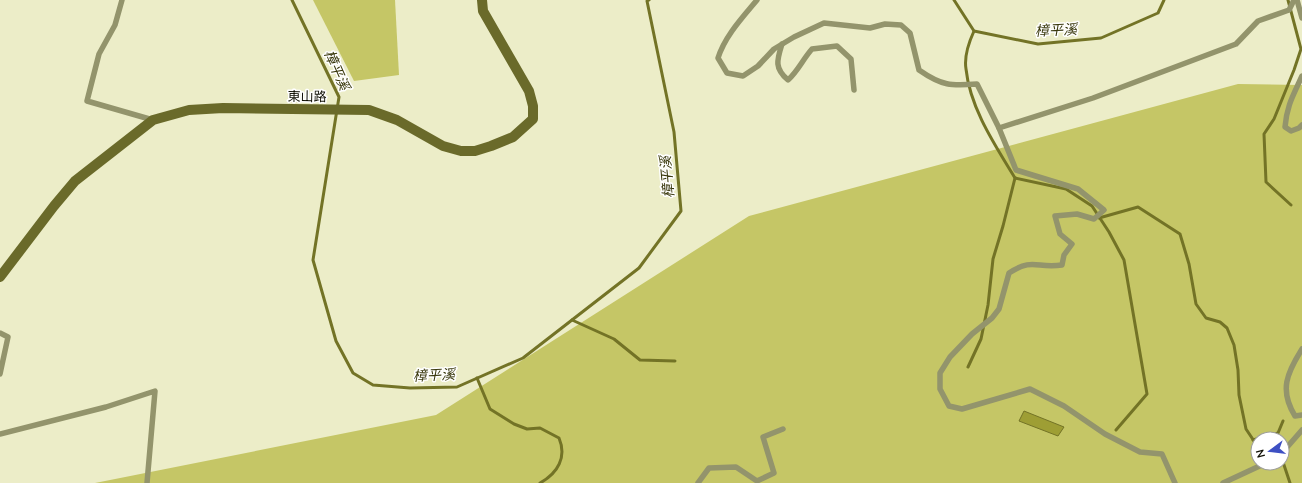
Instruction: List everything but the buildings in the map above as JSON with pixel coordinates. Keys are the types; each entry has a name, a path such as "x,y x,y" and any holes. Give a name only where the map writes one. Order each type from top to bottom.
{"street":[{"name":"東山路","path":"0,277 75,181 153,120 189,110 223,108 369,110 397,120 443,146 461,151 475,151 513,137 525,128 533,119 533,106 529,91 483,11 482,0"}],"lane":[{"path":"122,0 115,25 99,54 87,101 153,120"},
{"path":"757,0 722,46 718,58 727,73 743,76 758,66 774,49 811,28 824,23 870,28 885,24 901,25 910,33 919,70 930,77 951,86 977,84 999,128 1016,170 1078,190 1104,210 1094,219 1077,214 1055,216 1060,234 1072,244 1064,255 1062,265 1047,268 1035,263 1022,265 1009,273 999,309 950,357 940,373 940,389 949,406 962,409 1030,389 1064,406 1105,434 1140,452 1162,454 1176,483"},
{"path":"999,128 1094,98 1236,44 1258,20 1289,10 1295,0"},
{"path":"1295,0 1302,18"},
{"path":"782,44 777,62 781,74 788,80 797,72 803,60 812,49 837,46 851,59 854,90"},
{"path":"1302,76 1292,94 1286,112 1285,127 1291,131 1302,125"},
{"path":"0,333 8,337 0,374"},
{"path":"1302,349 1291,367 1285,384 1288,404 1295,416 1302,416"},
{"path":"0,434 106,407 155,391 147,483"},
{"path":"698,483 709,468 736,467 757,482 774,473 763,437 783,429"},
{"path":"1290,444 1302,430"},
{"path":"1223,483 1250,470"}],"shaded area":[{"path":"313,0 395,0 399,75 354,81"},
{"path":"1238,84 1302,85 1302,483 95,483 436,415 749,216"},
{"path":"1024,411 1064,427 1058,436 1019,421"}],"waterway":[{"name":"樟平溪","path":"292,0 339,97 313,260 336,341 353,373 373,385 410,388 457,387 523,358 639,268 681,211 674,132 647,1 649,0"},
{"name":"樟平溪","path":"954,0 974,31 1038,44 1101,38 1158,13 1164,0"},
{"path":"1288,0 1301,49 1274,119 1264,134 1266,182 1291,205"},
{"path":"968,367 981,339 988,305 993,259 1015,178 984,126 968,84 966,55 974,31"},
{"path":"1015,178 1066,189 1092,206 1109,232 1124,260 1147,394 1116,430"},
{"path":"1099,218 1138,207 1180,234 1189,264 1196,304 1206,318 1220,322 1227,328 1234,345 1238,370 1239,395 1246,429 1250,435"},
{"path":"572,320 614,339 640,360 675,361"},
{"path":"477,378 490,409 514,424 527,429 540,428 559,438 562,452 559,464 552,474 540,483"},
{"path":"1279,431 1283,421"},
{"path":"1286,471 1290,483"}]}
